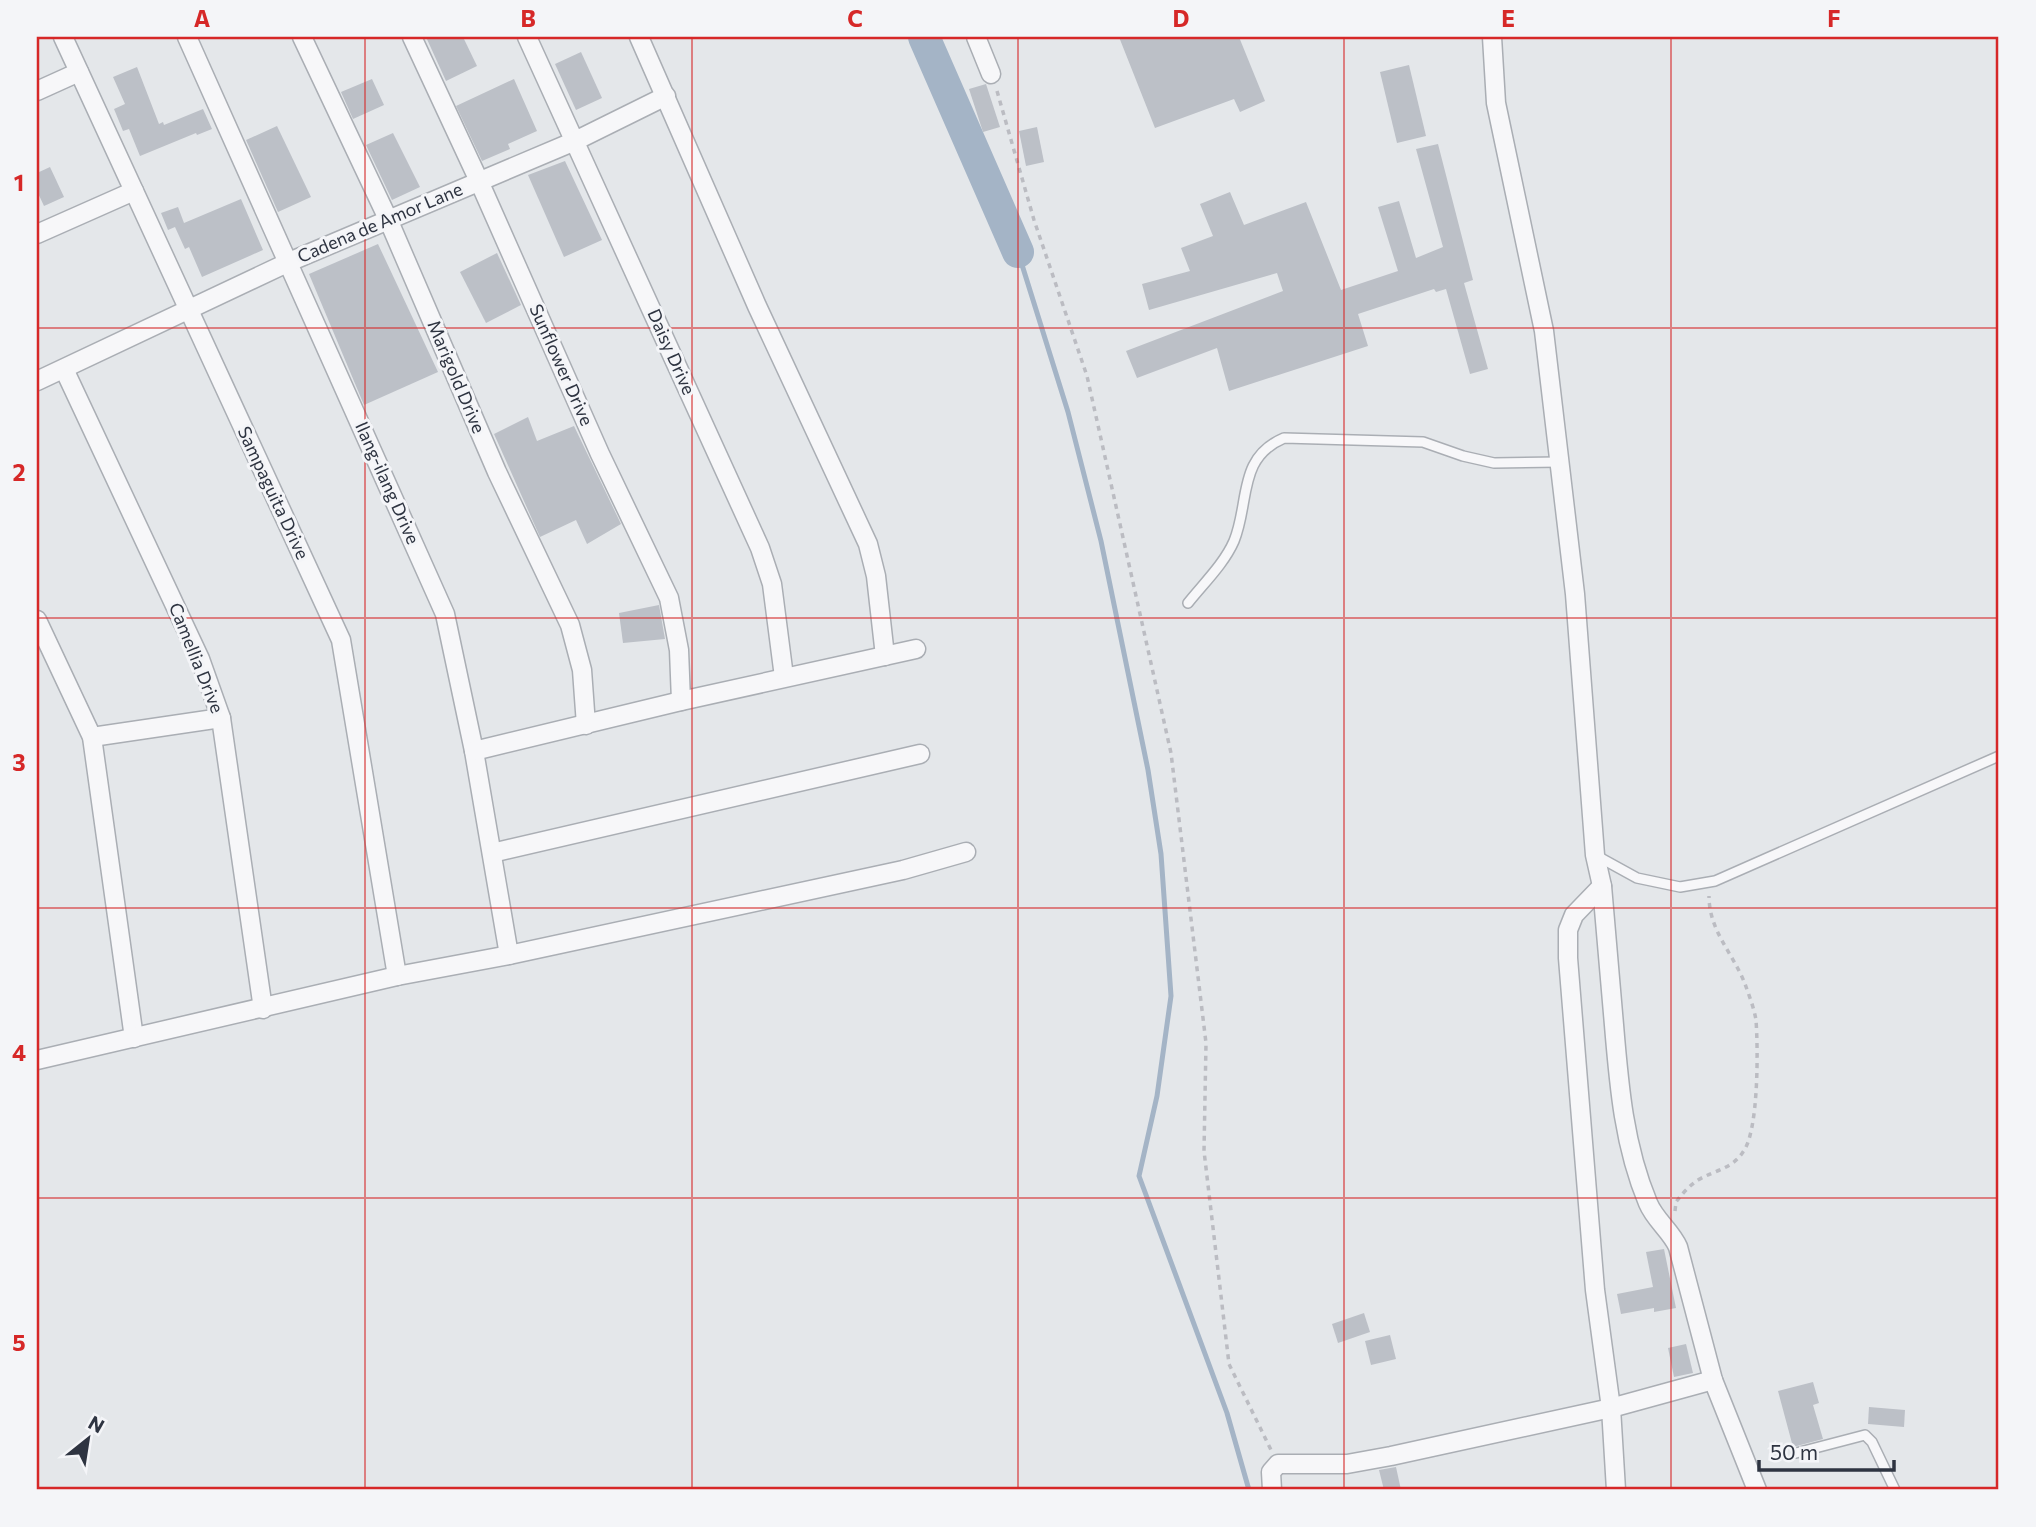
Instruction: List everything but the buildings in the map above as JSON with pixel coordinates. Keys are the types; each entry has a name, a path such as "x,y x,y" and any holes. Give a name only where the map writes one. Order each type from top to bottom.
{"street":[{"name":"Sampaguita Drive","path":"63,37 341,640 397,976"},
{"name":"Ilang-ilang Drive","path":"187,37 445,614 474,751 509,955"},
{"name":"Marigold Drive","path":"302,37 388,219 497,472 569,625 582,670 586,725"},
{"name":"Sunflower Drive","path":"412,37 668,598 679,650 681,701"},
{"name":"Daisy Drive","path":"527,37 760,548 772,584 784,677"},
{"path":"639,37 757,306 868,544 876,576 885,656"},
{"path":"976,37 991,74"},
{"path":"1492,37 1496,103 1544,331 1575,594 1595,855 1602,886 1619,1080 1627,1138 1648,1203 1673,1237 1713,1380 1756,1490"},
{"path":"37,91 79,72"},
{"name":"Cadena de Amor Lane","path":"37,381 289,262 575,141 666,96"},
{"path":"37,234 134,191"},
{"name":"Camellia Drive","path":"64,369 200,659 221,719 263,1009"},
{"path":"37,620 92,737 134,1038"},
{"path":"474,751 784,677 916,649"},
{"path":"92,737 221,719"},
{"path":"492,853 920,754"},
{"path":"37,1059 397,976 509,955 903,870 966,852"},
{"path":"1602,886 1574,915 1568,930 1568,958 1595,1290 1611,1408 1616,1490"},
{"path":"1272,1490 1271,1472 1278,1464 1347,1464 1391,1456 1611,1408 1713,1380"}],"lane":[{"path":"1188,603 1232,544 1252,464 1271,443 1284,438 1423,442 1494,463 1559,462"},
{"path":"1595,855 1637,878 1680,887 1715,881 1999,756"},
{"path":"1796,1453 1865,1435 1872,1442 1895,1490"}],"path":[{"path":"991,74 1005,113 1034,220 1087,376 1171,753 1206,1043 1204,1152 1229,1364 1278,1464"},
{"path":"1673,1237 1676,1202 1698,1180 1727,1168 1745,1151 1753,1114 1757,1079 1755,1018 1745,982 1709,912 1709,894 1715,881"}],"waterway":[{"path":"924,37 1018,252"},
{"path":"1018,252 1068,412 1101,541 1148,770 1161,854 1171,996 1157,1096 1139,1176 1227,1413 1249,1490"}]}
